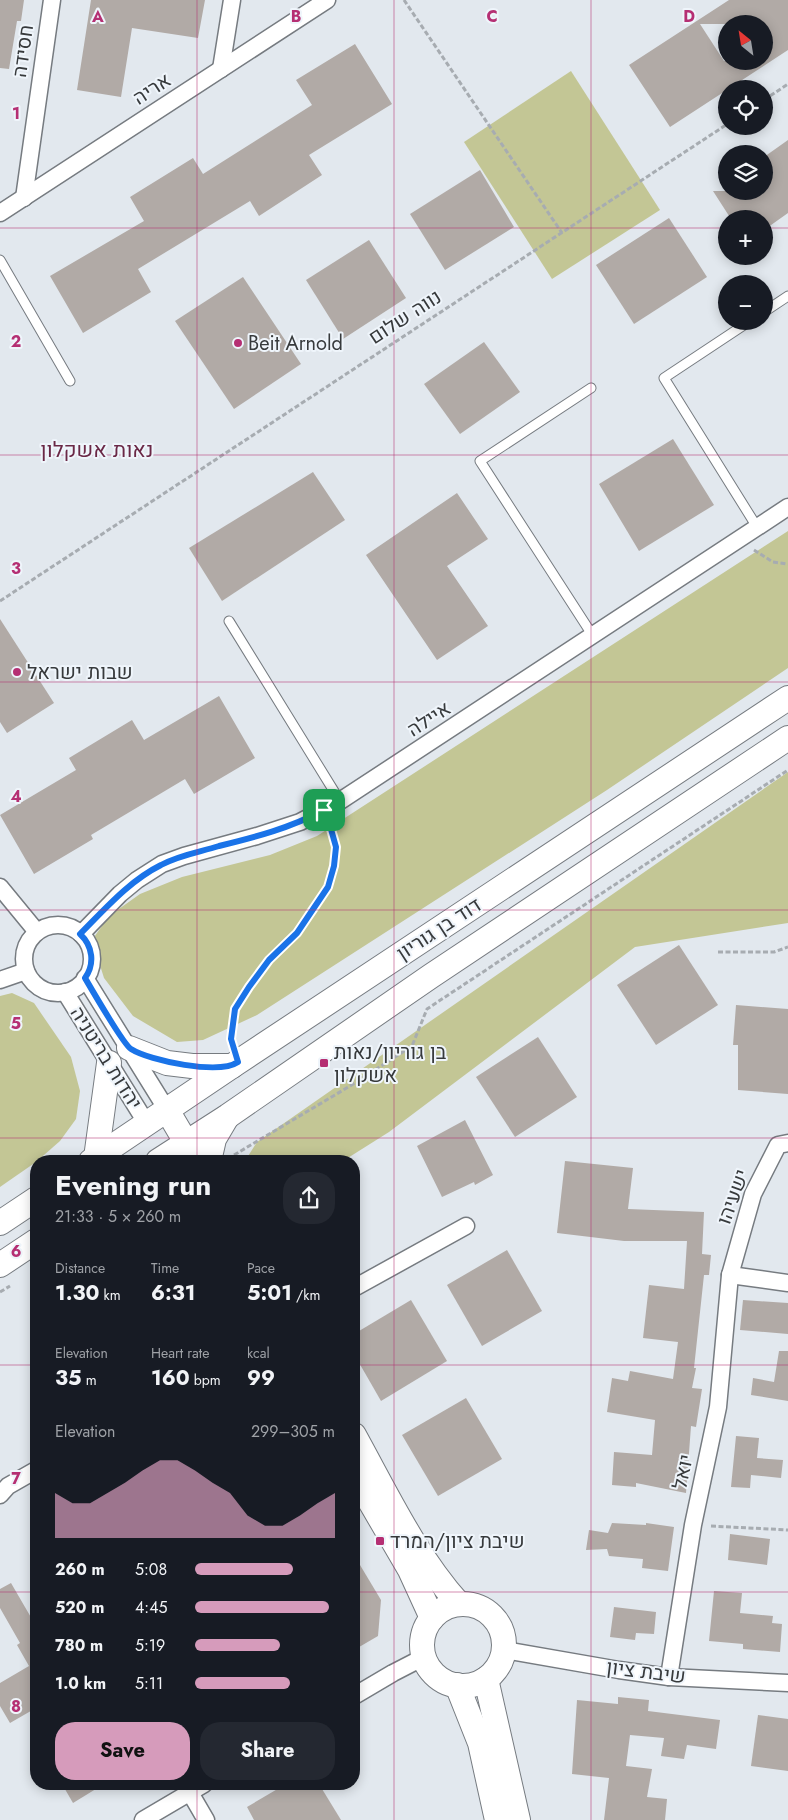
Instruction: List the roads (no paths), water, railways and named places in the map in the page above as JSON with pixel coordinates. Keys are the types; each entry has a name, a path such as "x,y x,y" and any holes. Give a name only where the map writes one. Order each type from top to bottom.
{"main road":[{"name":"דוד בן גוריון","path":"101,1155 235,1064 788,698"},
{"name":"דוד בן גוריון","path":"191,1152 228,1116 430,976 788,738"},
{"path":"129,1048 167,1063 192,1066 235,1064"},
{"path":"95,1155 109,1063"},
{"name":"יהדות בריטניה","path":"167,1110 191,1152"},
{"path":"210,1155 214,1138 228,1116"},
{"path":"147,1124 163,1155"},
{"path":"0,1223 30,1202"},
{"path":"0,1265 30,1245"},
{"path":"360,1446 426,1563 459,1604"},
{"path":"360,1484 410,1570 432,1618"},
{"path":"459,1604 470,1604 489,1612 502,1629 504,1650 498,1667 486,1679 472,1685 449,1683 433,1673 424,1658 422,1649 424,1633 432,1618 444,1608 459,1604"},
{"path":"486,1679 518,1820"},
{"path":"458,1685 480,1743 498,1820"}],"street":[{"name":"חסידה","path":"24,198 52,0"},
{"path":"221,69 232,0"},
{"name":"אריה","path":"0,214 326,0"},
{"name":"איילה","path":"80,934 120,894 137,880 162,864 300,822 340,801 788,507"},
{"path":"0,887 37,932"},
{"path":"57,925 68,927 80,934 90,947 92,956 91,965 85,978 74,989 52,993 41,989 32,982 26,971 24,961 25,950 37,932 57,925"},
{"path":"0,980 26,971"},
{"name":"יהדות בריטניה","path":"85,978 167,1110"},
{"name":"יהדות בריטניה","path":"64,992 147,1124"},
{"name":"ישעיהו","path":"730,1275 753,1194 778,1145 788,1143"},
{"path":"360,1285 466,1226"},
{"path":"730,1275 788,1283"},
{"name":"יואל","path":"669,1676 693,1524 718,1408 730,1275"},
{"path":"0,1495 8,1486 30,1473"},
{"name":"שיבת ציון","path":"504,1650 619,1670 669,1676 788,1683"},
{"path":"360,1692 424,1658"},
{"path":"143,1820 185,1790"},
{"path":"189,1790 206,1820"}],"lane":[{"path":"0,260 70,381"},
{"path":"773,306 788,296"},
{"path":"736,330 664,378 750,532"},
{"path":"591,388 480,461 593,636"},
{"path":"229,621 340,801"}],"place":[{"name":"Beit Arnold","path":"238,343"},
{"name":"שבות ישראל","path":"17,672"},
{"name":"בן גוריון/נאות אשקלון","path":"324,1063"},
{"name":"שיבת ציון/המרד","path":"380,1541"}],"district":[{"name":"נאות אשקלון","path":"97,450"}]}
